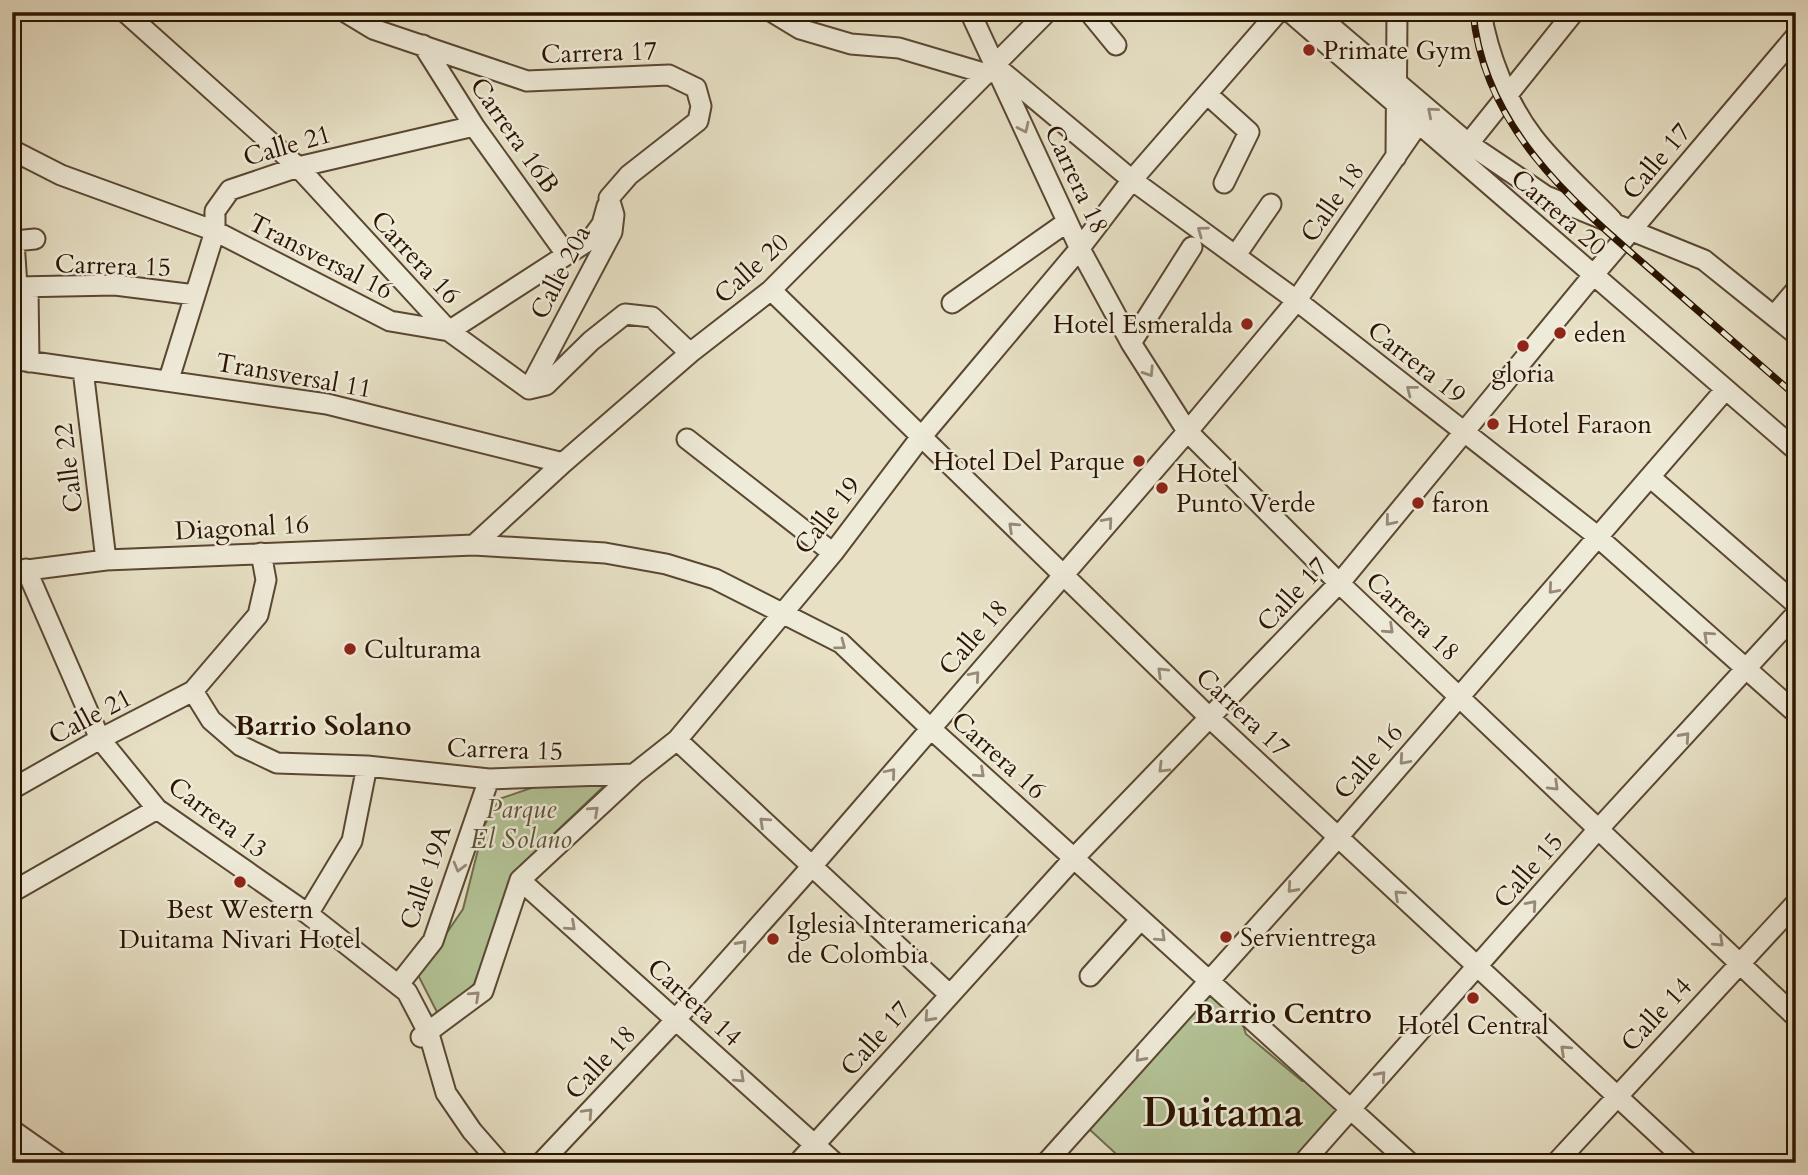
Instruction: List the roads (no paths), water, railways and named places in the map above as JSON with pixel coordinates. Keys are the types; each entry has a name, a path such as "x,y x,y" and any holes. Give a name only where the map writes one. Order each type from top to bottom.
{"street":[{"name":"Carrera 16","path":"125,12 298,167 449,331 529,389"},
{"name":"Carrera 17","path":"345,12 373,29 527,81 669,75 696,88"},
{"path":"772,12 800,29 851,44 899,48 991,70"},
{"name":"Carrera 18","path":"970,12 991,70 1080,248 1131,343 1187,431 1339,583 1796,1017"},
{"name":"Calle 20","path":"474,545 563,463 690,353 771,290 1047,12"},
{"path":"1089,12 1116,45"},
{"name":"Calle 19","path":"425,1035 483,991 520,880 634,775 677,740 833,553 921,437 1080,248 1132,180 1278,12"},
{"name":"Carrera 20","path":"1290,12 1418,124 1463,151 1534,224 1796,450"},
{"path":"1314,12 1399,82 1463,151 1546,196 1704,260 1796,334"},
{"path":"1396,12 1399,82 1396,157"},
{"path":"1481,12 1509,98 1533,137 1624,227"},
{"path":"1463,151 1509,98 1574,12"},
{"name":"Calle 17","path":"799,1163 1074,858 1211,719 1339,583 1593,276 1624,227 1796,36"},
{"name":"Carrera 16B","path":"423,45 474,126 566,254"},
{"name":"Carrera 19","path":"991,70 1132,180 1296,300 1598,537 1796,713"},
{"name":"Calle 20a","path":"529,389 612,232 614,215 609,198 629,175 698,121 701,106 696,88"},
{"path":"1207,94 1249,132 1224,183"},
{"name":"Calle 18","path":"541,1163 675,1020 813,865 929,727 1187,431 1296,300 1418,124"},
{"name":"Calle 21","path":"169,379 215,231 215,211 230,190 298,167 474,126"},
{"name":"Transversal 16","path":"12,150 61,175 215,231 390,321 449,331"},
{"path":"1534,224 1532,208 1546,196"},
{"path":"449,331 591,239 602,223 609,198"},
{"path":"1236,256 1271,204"},
{"path":"953,303 1067,222"},
{"path":"21,361 28,288 17,287 14,241 35,239"},
{"path":"1131,343 1192,247"},
{"name":"Carrera 15","path":"28,288 115,285 195,295"},
{"name":"Carrera 17","path":"771,290 1211,719 1477,969 1689,1163"},
{"path":"1774,316 1796,290"},
{"path":"529,389 545,385 591,341 625,314 652,317 690,353"},
{"name":"Transversal 11","path":"21,361 169,379 327,404 563,463"},
{"name":"Calle 22","path":"83,370 106,560"},
{"name":"Calle 16","path":"1046,1163 1337,837 1725,390"},
{"path":"687,439 833,553"},
{"path":"1650,477 1796,604"},
{"name":"Carrera 16","path":"474,545 605,553 666,564 715,579 841,643 929,727 1410,1163"},
{"name":"Diagonal 16","path":"19,570 106,560 474,545"},
{"path":"193,691 258,615 267,580 261,553"},
{"name":"Carrera 13","path":"19,570 100,739 157,809 308,914 399,984 425,1035 436,1094 480,1152 495,1162"},
{"name":"Calle 15","path":"1303,1163 1599,829 1796,614"},
{"name":"Calle 21","path":"15,781 193,691"},
{"name":"Carrera 15","path":"193,691 211,720 241,746 277,762 367,765 489,779 634,775"},
{"path":"677,740 950,995"},
{"path":"308,914 352,841 367,765"},
{"name":"Calle 19A","path":"399,984 433,942 489,779"},
{"path":"12,892 157,809"},
{"name":"Carrera 14","path":"520,880 835,1163"},
{"name":"Calle 14","path":"1556,1163 1796,903"},
{"path":"1090,976 1141,919"},
{"path":"12,1130 59,1163"},
{"path":"12,1147 35,1163"}],"railway":[{"path":"1473,12 1481,54 1495,93 1514,128 1539,161 1596,221 1796,396"}],"place":[{"name":"Primate Gym","path":"1309,50"},
{"name":"Hotel Esmeralda","path":"1247,324"},
{"name":"eden","path":"1560,333"},
{"name":"gloria","path":"1523,346"},
{"name":"Hotel Faraon","path":"1493,424"},
{"name":"Hotel Del Parque","path":"1139,461"},
{"name":"Hotel Punto Verde","path":"1162,488"},
{"name":"faron","path":"1418,503"},
{"name":"Culturama","path":"350,649"},
{"name":"Best Western Duitama Nivari Hotel","path":"240,882"},
{"name":"Servientrega","path":"1226,937"},
{"name":"Iglesia Interamericana de Colombia","path":"773,939"},
{"name":"Hotel Central","path":"1473,998"}],"district":[{"name":"Barrio Solano","path":"323,725"},
{"name":"Barrio Centro","path":"1283,1013"},
{"name":"Duitama","path":"1223,1112"}],"park label":[{"name":"Parque El Solano","path":"521,824"}]}
